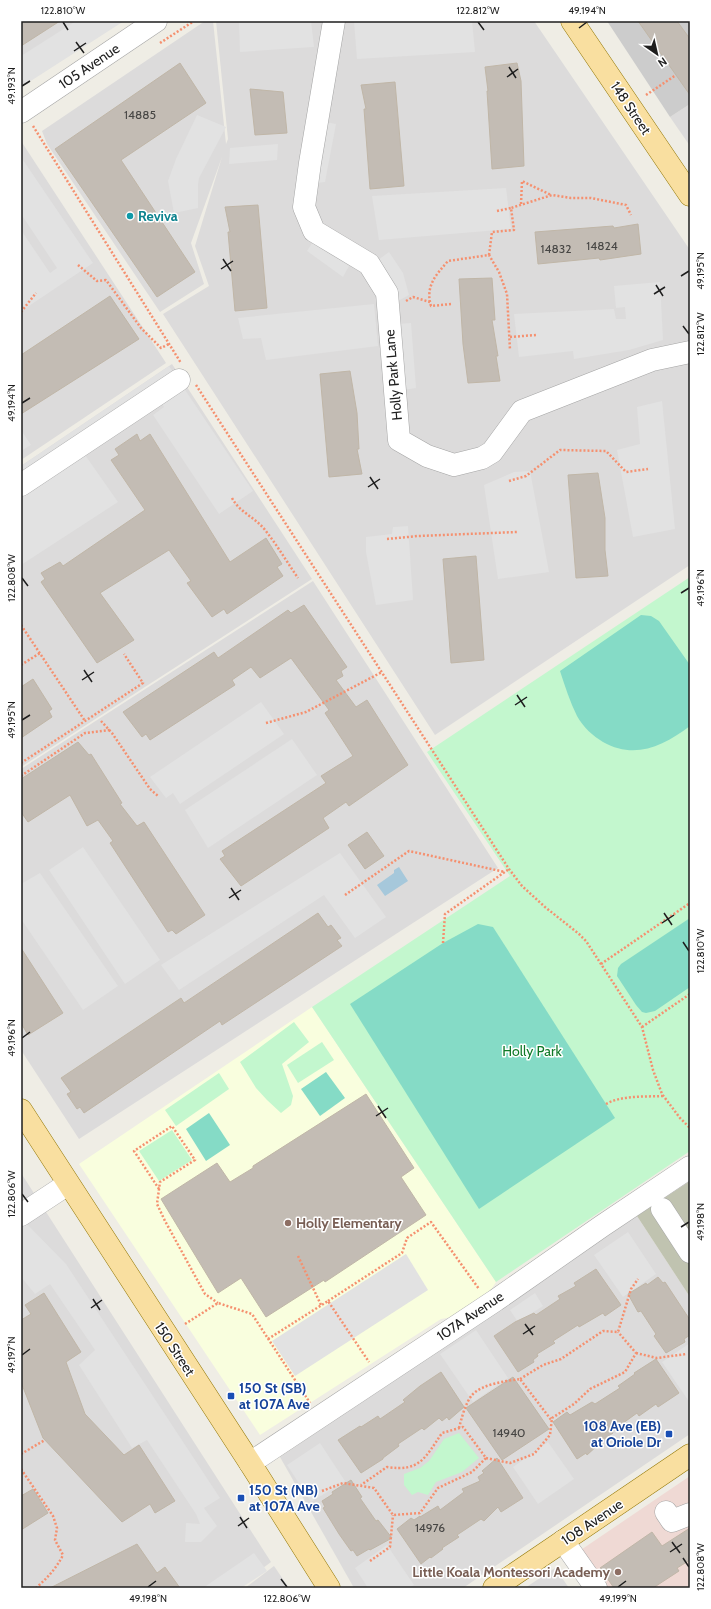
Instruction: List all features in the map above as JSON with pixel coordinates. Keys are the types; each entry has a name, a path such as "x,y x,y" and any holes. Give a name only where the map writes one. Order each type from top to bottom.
{"main road":[{"name":"148 Street","path":"572,21 690,195"},
{"name":"150 Street","path":"21,1110 250,1463 328,1588"},
{"name":"108 Avenue","path":"494,1588 690,1455"}],"street":[{"name":"105 Avenue","path":"26,118 156,21"},
{"name":"Holly Park Lane","path":"334,21 304,207 314,231 369,264 387,293 399,440 427,456 454,465 482,458 492,452 522,410 652,360 690,352"},
{"path":"21,485 185,376"},
{"name":"107A Avenue","path":"250,1463 496,1300 690,1167"},
{"path":"21,1214 68,1184"},
{"path":"662,1209 690,1252"},
{"path":"666,1512 672,1521 690,1514"},
{"path":"557,1545 578,1588"},
{"path":"557,1545 596,1588"}],"path":[{"path":"646,95 676,75"},
{"path":"26,118 169,344 185,376 382,672 509,869 522,886 586,941 642,1027 653,1070 663,1096 690,1128"},
{"path":"521,204 522,181 551,195 571,198 591,198 626,205 631,215"},
{"path":"497,211 551,195"},
{"path":"510,350 507,294 499,272 489,255 492,232 514,230 511,208"},
{"path":"451,304 431,306 429,298 432,280 448,261 489,255"},
{"path":"78,265 97,281 106,280 141,328 161,348 169,344"},
{"path":"21,312 36,293"},
{"path":"388,308 413,298 430,302"},
{"path":"510,337 536,335"},
{"path":"509,481 526,476 560,450 606,452 626,472 648,469"},
{"path":"232,498 236,505 245,514 264,528 298,578"},
{"path":"387,539 418,536 517,532"},
{"path":"21,625 85,721"},
{"path":"21,665 40,653"},
{"path":"21,763 143,682 124,654"},
{"path":"266,723 306,712 382,672"},
{"path":"101,721 110,730 150,789 158,796"},
{"path":"21,776 85,733 110,730"},
{"path":"345,895 409,851 506,872"},
{"path":"443,943 445,914 509,869"},
{"path":"601,964 690,903"},
{"path":"642,1027 690,994"},
{"path":"606,1104 612,1101 632,1097 663,1096"},
{"path":"159,1189 134,1151 172,1126 195,1160 160,1182 157,1204 164,1221 205,1294 218,1303 252,1314 313,1407"},
{"path":"268,1339 402,1253 407,1238 431,1222 480,1290"},
{"path":"298,1256 321,1305"},
{"path":"618,1332 632,1289 638,1279"},
{"path":"328,1301 369,1363"},
{"path":"184,1324 218,1303"},
{"path":"459,1428 466,1406 473,1394 487,1386 520,1379 543,1365 561,1360 603,1331 618,1332 636,1353 658,1358 686,1354"},
{"path":"361,1485 386,1467 400,1469 417,1465 428,1455 442,1433 462,1427 486,1458 510,1463 534,1454 550,1435 552,1418 574,1404 590,1389 625,1372 636,1353"},
{"path":"282,1360 286,1358"},
{"path":"520,1379 552,1421"},
{"path":"21,1454 45,1440"},
{"path":"393,1515 420,1513 438,1488 472,1472 486,1458"},
{"path":"21,1469 53,1516 56,1528 55,1540 63,1555 58,1565 36,1588"},
{"path":"322,1491 343,1482 374,1488 393,1515 390,1547 370,1561"}],"shaded area":[{"path":"21,21 114,21 21,86"},
{"path":"76,21 124,21 26,84 21,77 21,56"},
{"path":"205,21 213,21 226,144 228,139 216,21 534,21 690,250 690,565 435,735 163,314 209,286 195,246 222,157 191,243 204,284 160,312 47,144 42,131"},
{"path":"239,21 311,21 314,47 240,52"},
{"path":"354,21 472,21 475,52 357,59"},
{"path":"607,21 690,21 690,104 670,117"},
{"path":"690,104 690,146 670,117"},
{"path":"197,115 226,127 199,178 198,208 174,213 168,181 176,159"},
{"path":"326,122 336,124 325,182 316,183"},
{"path":"21,141 166,363 21,460"},
{"path":"278,144 277,160 229,164 230,148"},
{"path":"21,157 93,263 23,310 21,307 21,230 50,273 57,268 21,214"},
{"path":"506,188 511,229 379,240 372,196"},
{"path":"314,240 349,266 343,277 307,251"},
{"path":"389,252 403,273 409,295 396,302 378,260"},
{"path":"660,282 663,340 629,350 574,359 573,351 519,357 514,314 614,309 616,319 626,319 625,307 616,308 614,286"},
{"path":"374,304 378,346 266,360 261,338 243,339 238,318"},
{"path":"411,323 416,388 403,390 398,324"},
{"path":"172,364 312,579 21,767 21,466"},
{"path":"169,366 253,491 219,514 153,415 164,407 160,400 83,452 118,502 21,565 21,466"},
{"path":"662,401 675,529 633,537 617,450 640,444 637,407"},
{"path":"21,430 31,445 21,451"},
{"path":"530,471 549,572 498,579 484,485 514,472"},
{"path":"408,526 413,600 376,605 366,552 366,537 392,534 393,527"},
{"path":"313,581 498,868 79,1139 21,1050 21,769"},
{"path":"261,702 284,734 180,804 173,793 166,798 150,777"},
{"path":"292,739 317,775 208,848 185,810"},
{"path":"83,847 160,960 125,984 49,870"},
{"path":"340,853 386,917 355,938 324,895 179,990 161,965"},
{"path":"40,873 118,986 83,1010 21,919 21,884"},
{"name":"Holly Elementary","path":"312,1007 496,1282 489,1293 452,1317 441,1319 260,1435 79,1164"},
{"path":"21,1173 271,1562 236,1588 21,1588"},
{"path":"690,1181 690,1297 637,1216"},
{"path":"21,1196 35,1212 24,1221 66,1264 220,1498 204,1508 217,1526 201,1542 185,1542 186,1523 200,1524 196,1514 147,1440 132,1448 79,1365 95,1350 50,1284 35,1294 21,1277"},
{"path":"637,1216 690,1297 690,1434 463,1588 354,1588 280,1457"},
{"path":"628,1232 656,1274 623,1297 594,1255"},
{"path":"406,1254 428,1290 295,1376 272,1341"},
{"path":"535,1293 543,1306 518,1322 510,1310"},
{"path":"476,1330 508,1378 473,1402 440,1354"},
{"path":"690,1343 690,1403 662,1362"},
{"path":"548,1442 574,1479 538,1504 513,1467"},
{"path":"320,1443 345,1481 311,1502 287,1465"},
{"path":"690,1476 690,1588 585,1588 569,1558"},
{"path":"387,1545 414,1585 409,1588 368,1588 355,1568"},
{"path":"254,1553 267,1571 241,1588 203,1588"},
{"path":"274,1566 289,1588 245,1588"},
{"path":"555,1568 569,1588 525,1588"}],"green space":[{"name":"Holly Park","path":"690,577 690,1151 496,1282 312,1007 510,876 427,752"},
{"path":"641,615 651,616 659,621 690,665 690,726 659,745 637,750 626,750 603,742 592,734 579,720 574,711 560,671"},
{"path":"690,918 690,987 655,1011 646,1013 642,1012 617,976 618,968 621,964"},
{"path":"478,924 493,927 615,1118 479,1209 350,1004 443,943"},
{"path":"294,1022 309,1042 282,1064 293,1096 291,1105 281,1113 256,1088 240,1062"},
{"path":"322,1042 334,1060 298,1083 287,1065"},
{"path":"326,1072 345,1098 320,1116 301,1089"},
{"path":"219,1073 229,1089 176,1126 165,1110"},
{"path":"209,1113 230,1145 206,1161 186,1129"},
{"path":"172,1130 192,1160 159,1181 139,1151"},
{"path":"459,1433 479,1458 462,1472 436,1482 428,1495 418,1492 412,1495 404,1485 404,1474 420,1468 429,1461 444,1439"}],"water":[{"path":"399,867 408,881 385,896 377,885 394,873 394,870"}],"building":[{"path":"21,21 60,21 21,46"},
{"path":"638,21 677,21 690,39 690,95"},
{"name":"Reviva","path":"180,63 206,103 121,160 195,272 157,297 55,149"},
{"path":"517,63 521,81 524,166 492,169 488,91 485,67"},
{"path":"395,82 404,186 370,189 364,109 366,109 361,85"},
{"path":"250,89 283,92 287,133 255,135"},
{"path":"258,205 267,308 235,311 228,232 230,232 225,207"},
{"path":"638,224 641,254 600,260 599,258 538,264 535,232 613,226 614,228"},
{"path":"492,278 495,320 492,320 498,356 496,356 500,381 468,383 463,344 459,279"},
{"path":"110,296 139,339 21,414 21,355"},
{"path":"350,371 357,413 359,449 357,449 362,474 329,477 320,374"},
{"path":"137,434 140,441 150,434 230,562 266,538 282,564 277,567 283,576 227,614 224,609 212,617 187,583 191,581 169,550 100,593 134,640 97,663 41,582 45,579 41,573 60,562 63,566 145,510 111,460 119,455 115,449"},
{"path":"598,473 605,518 605,550 608,576 576,578 568,475"},
{"path":"476,556 484,660 451,663 443,559"},
{"path":"304,605 347,667 341,671 343,676 336,680 356,707 367,700 408,765 349,806 346,802 323,818 329,828 241,886 220,859 225,856 222,851 326,783 321,776 353,756 325,713 329,710 291,658 260,678 251,667 232,680 235,685 150,740 146,734 142,737 123,712 214,652 218,658 288,610 291,613"},
{"path":"33,679 52,709 49,711 52,717 21,738 21,687"},
{"path":"78,742 89,755 91,754 122,803 120,804 137,826 144,822 205,915 176,934 172,930 168,932 110,843 113,841 98,820 87,826 70,795 28,822 21,812 21,779"},
{"path":"367,832 384,856 365,869 348,845"},
{"path":"318,913 328,927 331,925 341,938 337,940 342,946 222,1025 220,1021 84,1113 80,1107 77,1109 67,1094 71,1092 61,1078 181,998 184,1003"},
{"path":"21,948 63,1013 28,1035 21,1023"},
{"path":"366,1094 414,1168 401,1177 426,1215 325,1282 324,1280 266,1317 241,1278 218,1293 161,1199 217,1163 230,1182"},
{"path":"596,1269 621,1305 605,1316 603,1313 579,1327 578,1325 553,1341 555,1343 537,1354 538,1356 533,1360 534,1362 518,1372 494,1336 515,1322 534,1313 536,1315 560,1299 558,1296 576,1286 574,1283"},
{"path":"658,1277 663,1283 665,1282 690,1320 690,1335 684,1339 685,1342 666,1353 654,1336 656,1334 641,1311 638,1312 628,1294 646,1283 647,1285"},
{"path":"44,1293 81,1352 66,1362 85,1414 124,1455 139,1445 175,1501 155,1513 150,1504 122,1522 43,1438 21,1382 21,1320 31,1314 25,1305"},
{"path":"656,1359 679,1393 658,1407 656,1404 639,1416 637,1413 612,1431 613,1433 597,1444 598,1445 587,1455 586,1453 577,1459 553,1422 567,1412 570,1415 592,1402 595,1404 620,1388 618,1386 635,1374 634,1373"},
{"path":"441,1372 464,1407 449,1420 447,1417 442,1421 439,1418 424,1430 422,1428 398,1444 399,1446 383,1459 361,1473 338,1440 378,1416 380,1419 405,1402 403,1400"},
{"path":"513,1377 549,1429 502,1460 466,1408"},
{"path":"497,1458 523,1498 501,1512 498,1507 484,1521 481,1519 457,1535 459,1537 421,1564 397,1529 411,1518 414,1520 438,1506 440,1510 464,1492 462,1489 480,1481 478,1477 484,1473 482,1471"},
{"path":"351,1480 362,1497 360,1498 376,1521 378,1520 392,1538 357,1556 353,1550 351,1551 339,1534 323,1508 325,1507 322,1501 333,1494 332,1492"},
{"path":"33,1489 48,1513 21,1530 21,1496"},
{"path":"690,1528 690,1560 677,1568 679,1571 653,1588 614,1588 600,1568 652,1532 662,1546"},
{"path":"137,1544 157,1573 165,1567 180,1588 50,1588"}],"place":[{"name":"Reviva","path":"130,216"},
{"name":"Holly Elementary","path":"288,1223"},
{"name":"150 St (SB) at 107A Ave","path":"231,1396"},
{"name":"108 Ave (EB) at Oriole Dr","path":"669,1434"},
{"name":"150 St (NB) at 107A Ave","path":"241,1498"},
{"name":"Little Koala Montessori Academy","path":"618,1572"}]}
